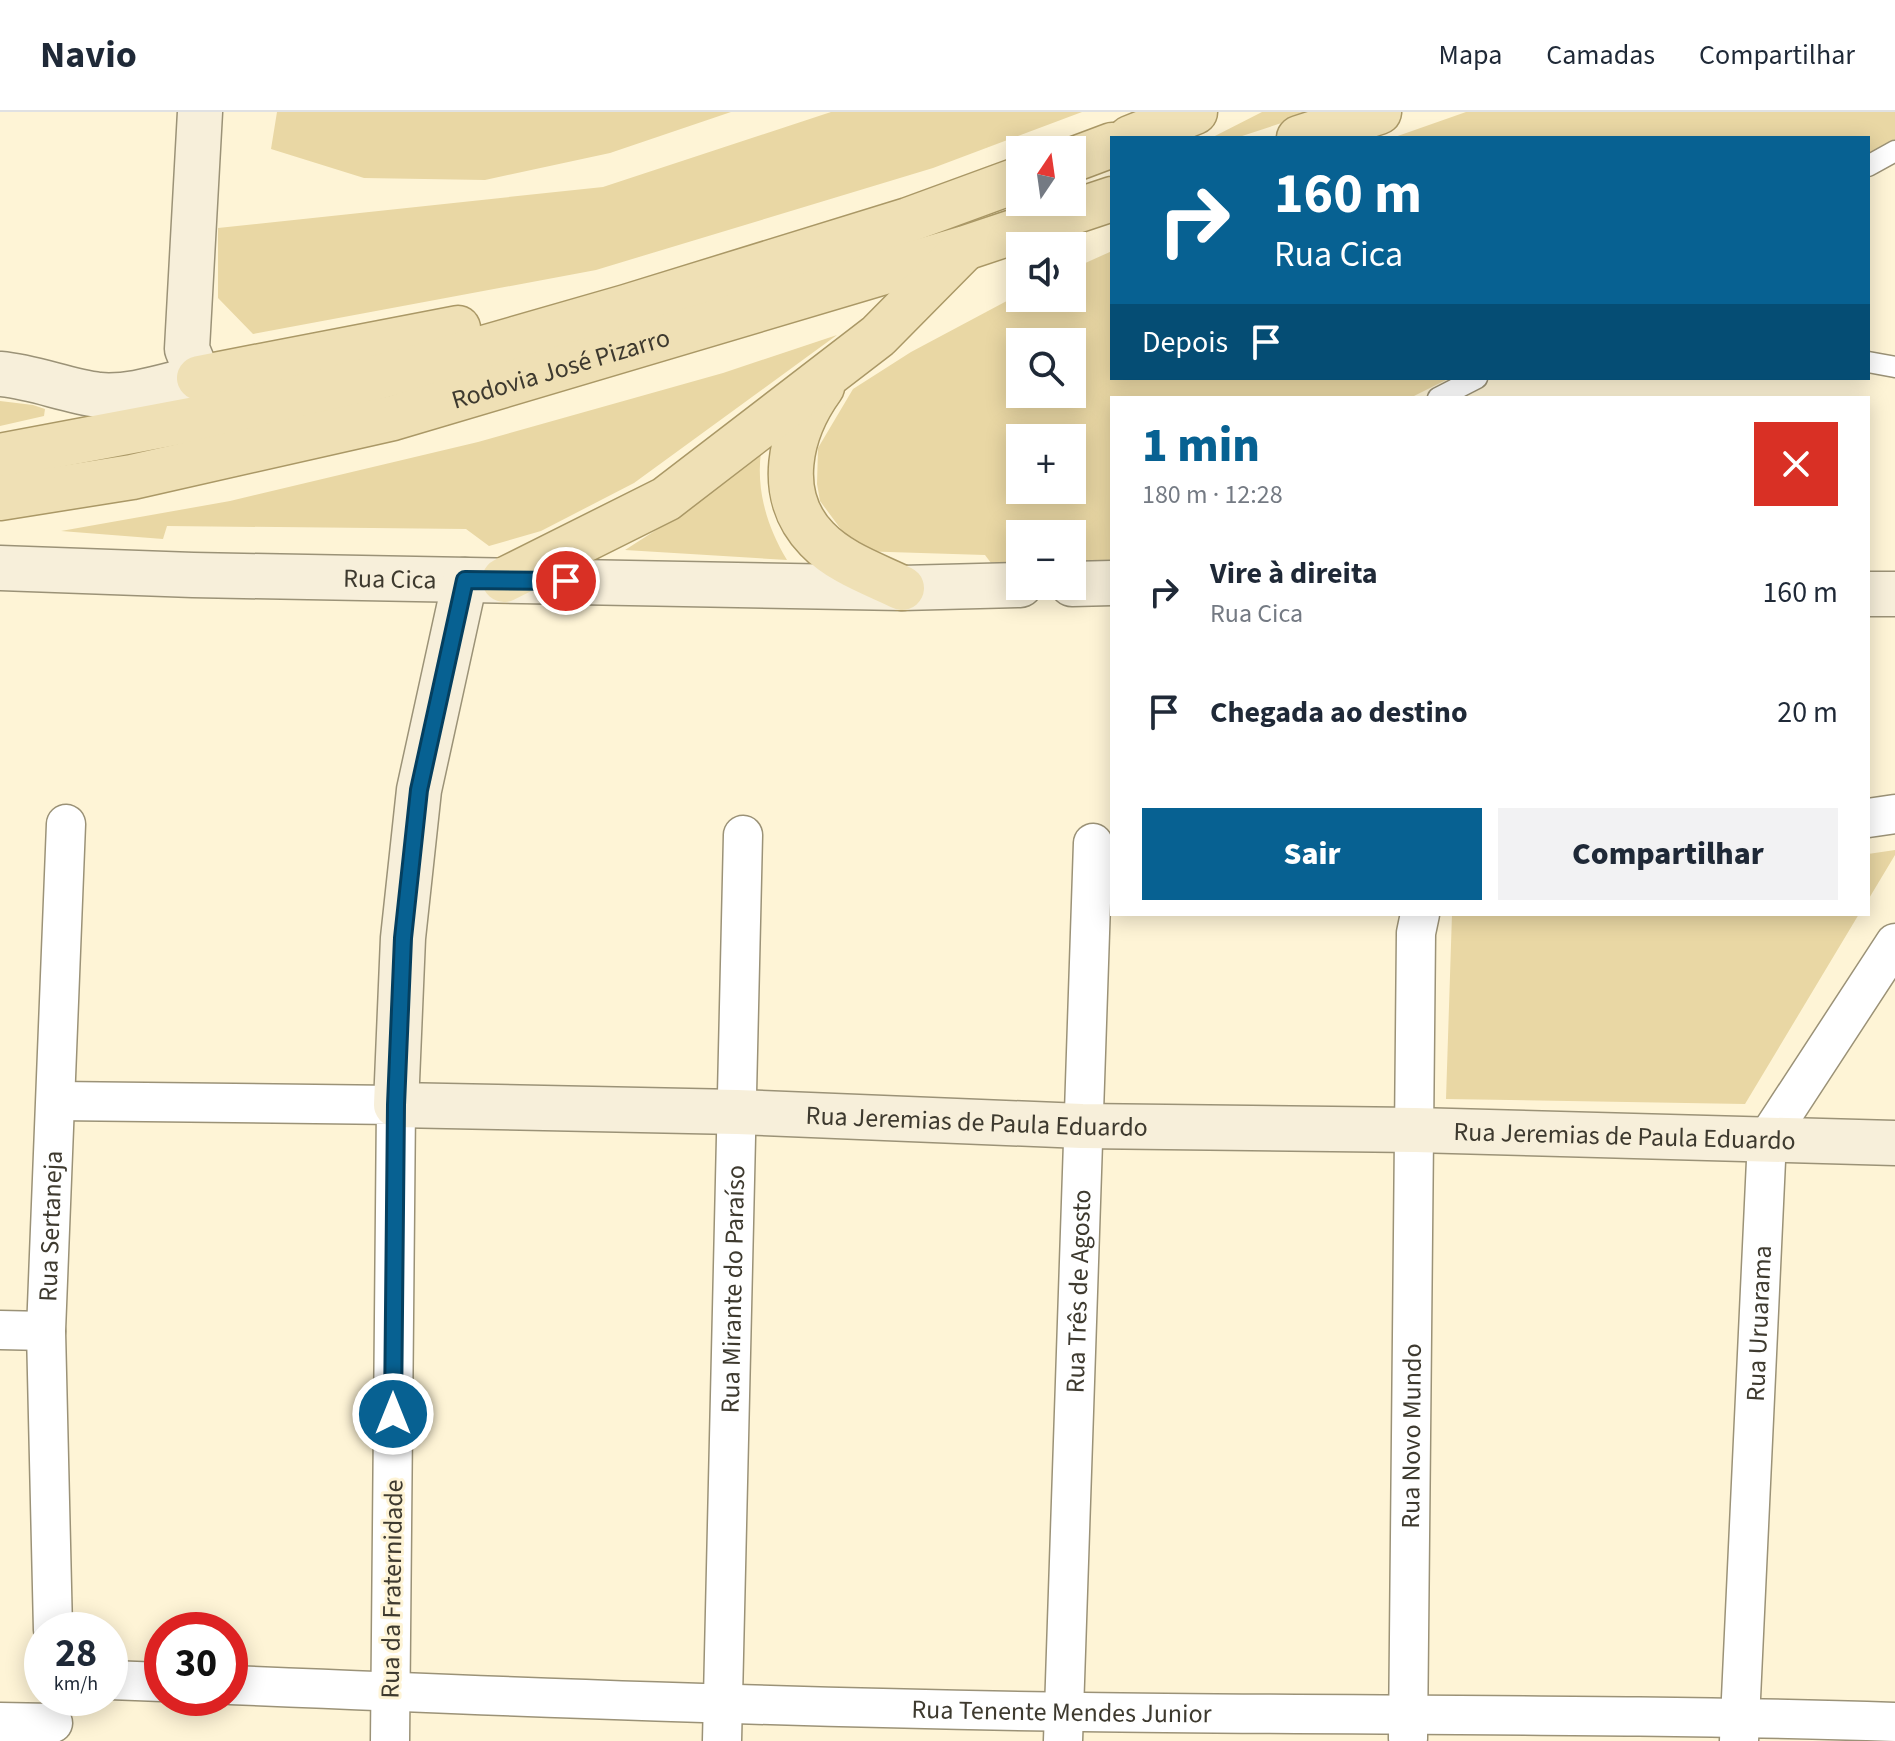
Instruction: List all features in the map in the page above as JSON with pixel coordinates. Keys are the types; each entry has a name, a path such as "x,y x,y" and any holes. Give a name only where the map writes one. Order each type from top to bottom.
{"main road":[{"path":"1135,136 1195,112"},
{"path":"1305,136 1379,112"},
{"path":"1086,155 1110,146"},
{"path":"199,378 494,321 574,302 1006,182"},
{"name":"Rodovia José Pizarro","path":"0,456 265,406 421,366 864,234 1006,183"},
{"name":"Rodovia José Pizarro","path":"0,498 132,477 393,418 965,248 1110,200"},
{"path":"485,580 666,499 878,336 965,248"},
{"path":"833,370 807,407 794,444 790,482 797,512 817,539 849,563 902,588"}],"street":[{"path":"0,374 101,395 135,393 199,378 187,349 200,112"},
{"path":"0,362 45,381"},
{"name":"Rua Cica","path":"0,568 193,575 902,588 1006,585"},
{"name":"Rua da Fraternidade","path":"390,1741 396,1105 403,938 419,790 485,580"},
{"path":"1086,584 1110,583"},
{"path":"1870,594 1895,594"},
{"path":"1870,818 1895,814"},
{"name":"Rua Sertaneja","path":"53,1612 46,1331 66,824"},
{"name":"Rua Mirante do Paraíso","path":"722,1741 743,835"},
{"name":"Rua Três de Agosto","path":"1063,1726 1093,843"},
{"name":"Rua Novo Mundo","path":"1408,1728 1416,933 1420,916"},
{"path":"1767,1139 1895,943"},
{"name":"Rua Jeremias de Paula Eduardo","path":"57,1101 737,1112 1082,1126 1415,1130 1895,1143"},
{"name":"Rua Uruarama","path":"1739,1729 1767,1139"},
{"path":"0,1330 46,1331"},
{"name":"Rua Tenente Mendes Junior","path":"248,1686 723,1703 1063,1726 1739,1729 1895,1722"},
{"path":"0,1722 53,1721"}],"lane":[{"path":"1870,165 1895,151"},
{"path":"1870,362 1895,367"},
{"path":"1442,396 1473,380"}],"shaded area":[{"path":"277,112 731,112 610,153 485,180 364,178 271,149"},
{"path":"831,112 1082,112 1018,136 1006,136 1006,141 933,168 596,270 253,334 218,298 218,228 603,187"},
{"path":"1262,112 1315,112 1242,136 1215,136"},
{"path":"1466,112 1895,112 1895,142 1870,155 1870,136 1398,136"},
{"path":"1110,252 1110,380 1446,380 1414,396 1110,396 1110,574 1086,574 1086,520 1006,520 1006,575 1000,575 985,555 857,551 820,501 818,448 853,389 911,352 1006,301 1006,312 1086,312 1086,263"},
{"path":"837,335 634,483 541,531 489,546 466,529 167,526 163,539 61,531 230,501 478,442 723,373"},
{"path":"0,401 45,409 44,416 0,426"},
{"path":"761,452 760,480 765,508 787,560 625,550 681,514"},
{"path":"1895,850 1870,897 1870,854"},
{"path":"1452,916 1858,916 1745,1104 1446,1099"}],"route":[{"path":"393,1414 398,1049 403,938 419,790 465,580 566,581"}]}
